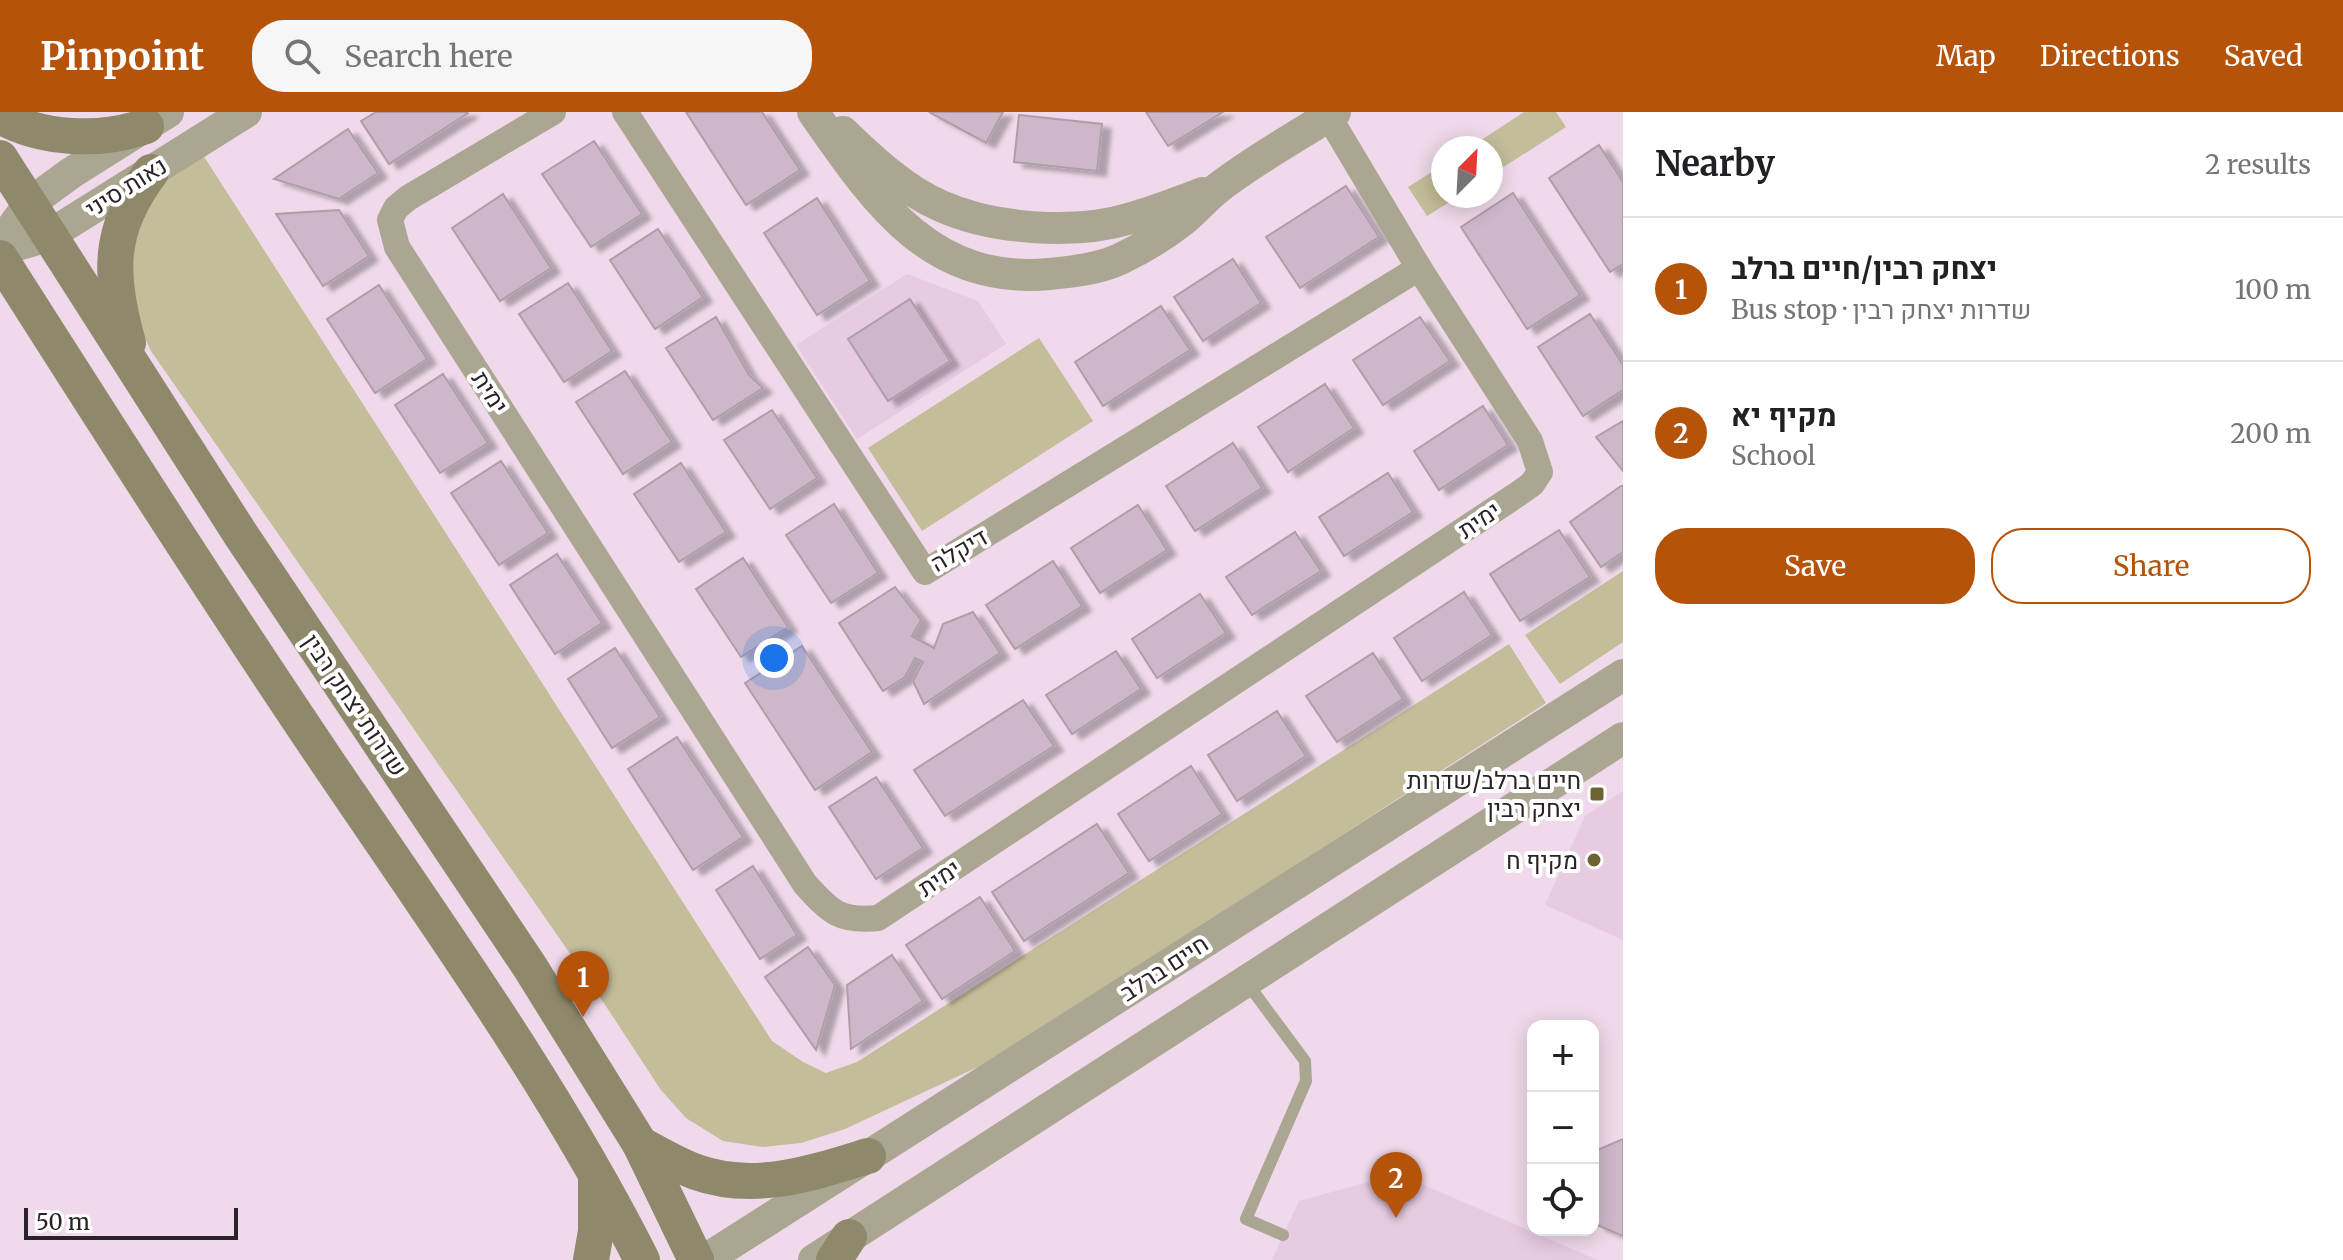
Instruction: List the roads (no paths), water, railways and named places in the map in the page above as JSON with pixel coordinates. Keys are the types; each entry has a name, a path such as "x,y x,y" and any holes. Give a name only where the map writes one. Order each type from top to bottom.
{"main road":[{"path":"0,116 29,129 71,135 121,135 157,119"},
{"name":"שדרות יצחק רבין","path":"0,158 136,371 530,967 640,1144 696,1260"},
{"path":"136,371 116,301 114,269 128,207 151,172"},
{"path":"0,258 218,601 534,1074 596,1175 642,1260"},
{"path":"640,1144 698,1173 764,1182 800,1177 868,1156"},
{"path":"591,1260 596,1231 596,1175"}],"street":[{"name":"נאות סיני","path":"0,247 48,236 246,112"},
{"name":"ימית","path":"553,112 408,198 396,208 390,220 391,232 397,247 805,884 840,917 861,920 878,918 1532,484 1540,472 1530,441 1419,268 1330,113"},
{"name":"דיקלה","path":"625,112 925,572 1419,268"},
{"path":"813,112 865,187 906,228 936,251 970,267 1002,274 1032,275 1072,272 1117,261 1182,221 1218,188 1330,113"},
{"path":"823,112 871,159 915,192 942,207 1008,224 1054,227 1126,220 1218,188"},
{"name":"נאות סיני","path":"0,247 30,203 71,173 157,119"},
{"name":"חיים ברלב","path":"705,1260 1623,675"},
{"path":"814,1260 842,1249 1623,738"}],"lane":[{"path":"1246,982 1305,1061 1306,1081 1246,1219 1283,1235"}],"place":[{"name":"חיים ברלב/שדרות יצחק רבין","path":"1597,794"},
{"name":"מקיף ח","path":"1594,860"},
{"name":"יצחק רבין/חיים ברלב","path":"583,1017"},
{"name":"מקיף יא","path":"1396,1218"}]}
